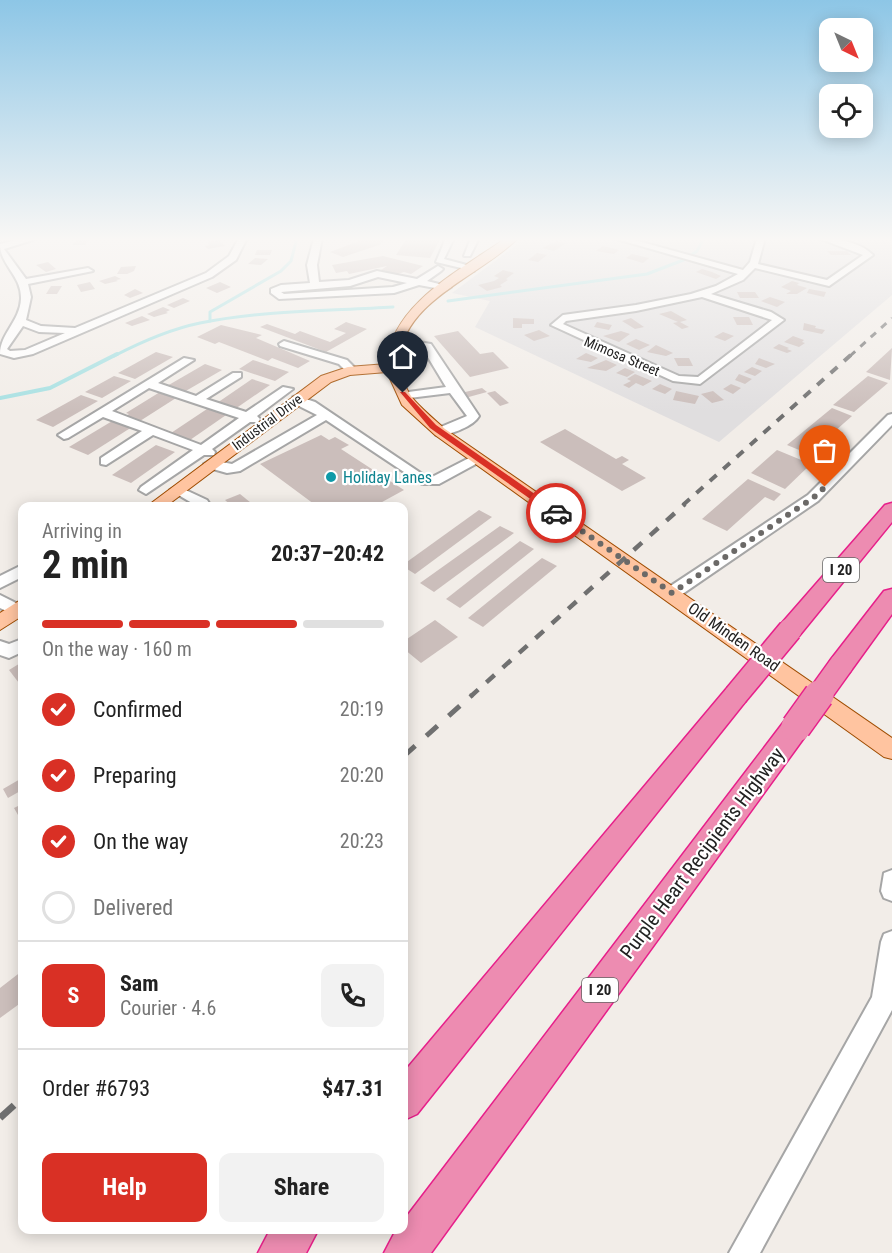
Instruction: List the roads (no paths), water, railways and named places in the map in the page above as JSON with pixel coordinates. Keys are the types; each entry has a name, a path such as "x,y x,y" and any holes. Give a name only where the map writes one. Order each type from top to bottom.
{"highway":[{"name":"I 20","path":"408,1096 736,695 892,509"},
{"name":"Purple Heart Recipients Highway","path":"405,1253 892,597"},
{"path":"279,1253 294,1234"}],"main road":[{"name":"Old Minden Road","path":"434,296 412,315 401,328 395,342 393,369 405,396 425,420 892,750"},
{"name":"Industrial Drive","path":"161,502 267,423 292,394 326,379 352,371 393,369"},
{"path":"0,622 13,606"}],"street":[{"path":"26,296 20,321 1,349 4,353 13,355 29,352 158,296"},
{"name":"Mimosa Street","path":"688,296 563,318 556,322 562,330 677,379 693,382 704,379 777,324 777,318 710,296"},
{"path":"20,321 28,326 46,330 85,328"},
{"path":"395,342 427,346 453,389 473,416 471,420 440,432"},
{"path":"284,344 343,363 352,371"},
{"path":"64,435 188,360"},
{"path":"197,400 237,375"},
{"path":"148,384 267,423"},
{"path":"405,396 453,389"},
{"path":"146,490 248,416 292,394 422,480 434,481 478,459"},
{"path":"102,412 202,450 227,469 235,468 326,415"},
{"path":"672,593 819,493 892,418"},
{"path":"106,462 151,431"},
{"path":"177,490 196,502"},
{"path":"0,583 18,572"},
{"path":"0,647 9,652 18,647"},
{"path":"892,880 892,891"},
{"path":"744,1253 888,1004 892,942"}],"waterway":[{"path":"210,321 210,312 237,296"},
{"path":"448,301 481,296"},
{"path":"114,356 167,332 224,319 272,313 393,307"},
{"path":"0,398 50,388 117,354"}],"railway":[{"path":"850,356 892,318"},
{"path":"683,505 852,354"},
{"path":"470,697 685,504"},
{"path":"408,752 472,695"},
{"path":"0,1118 18,1102"}],"place":[{"name":"Holiday Lanes","path":"331,477"}]}
